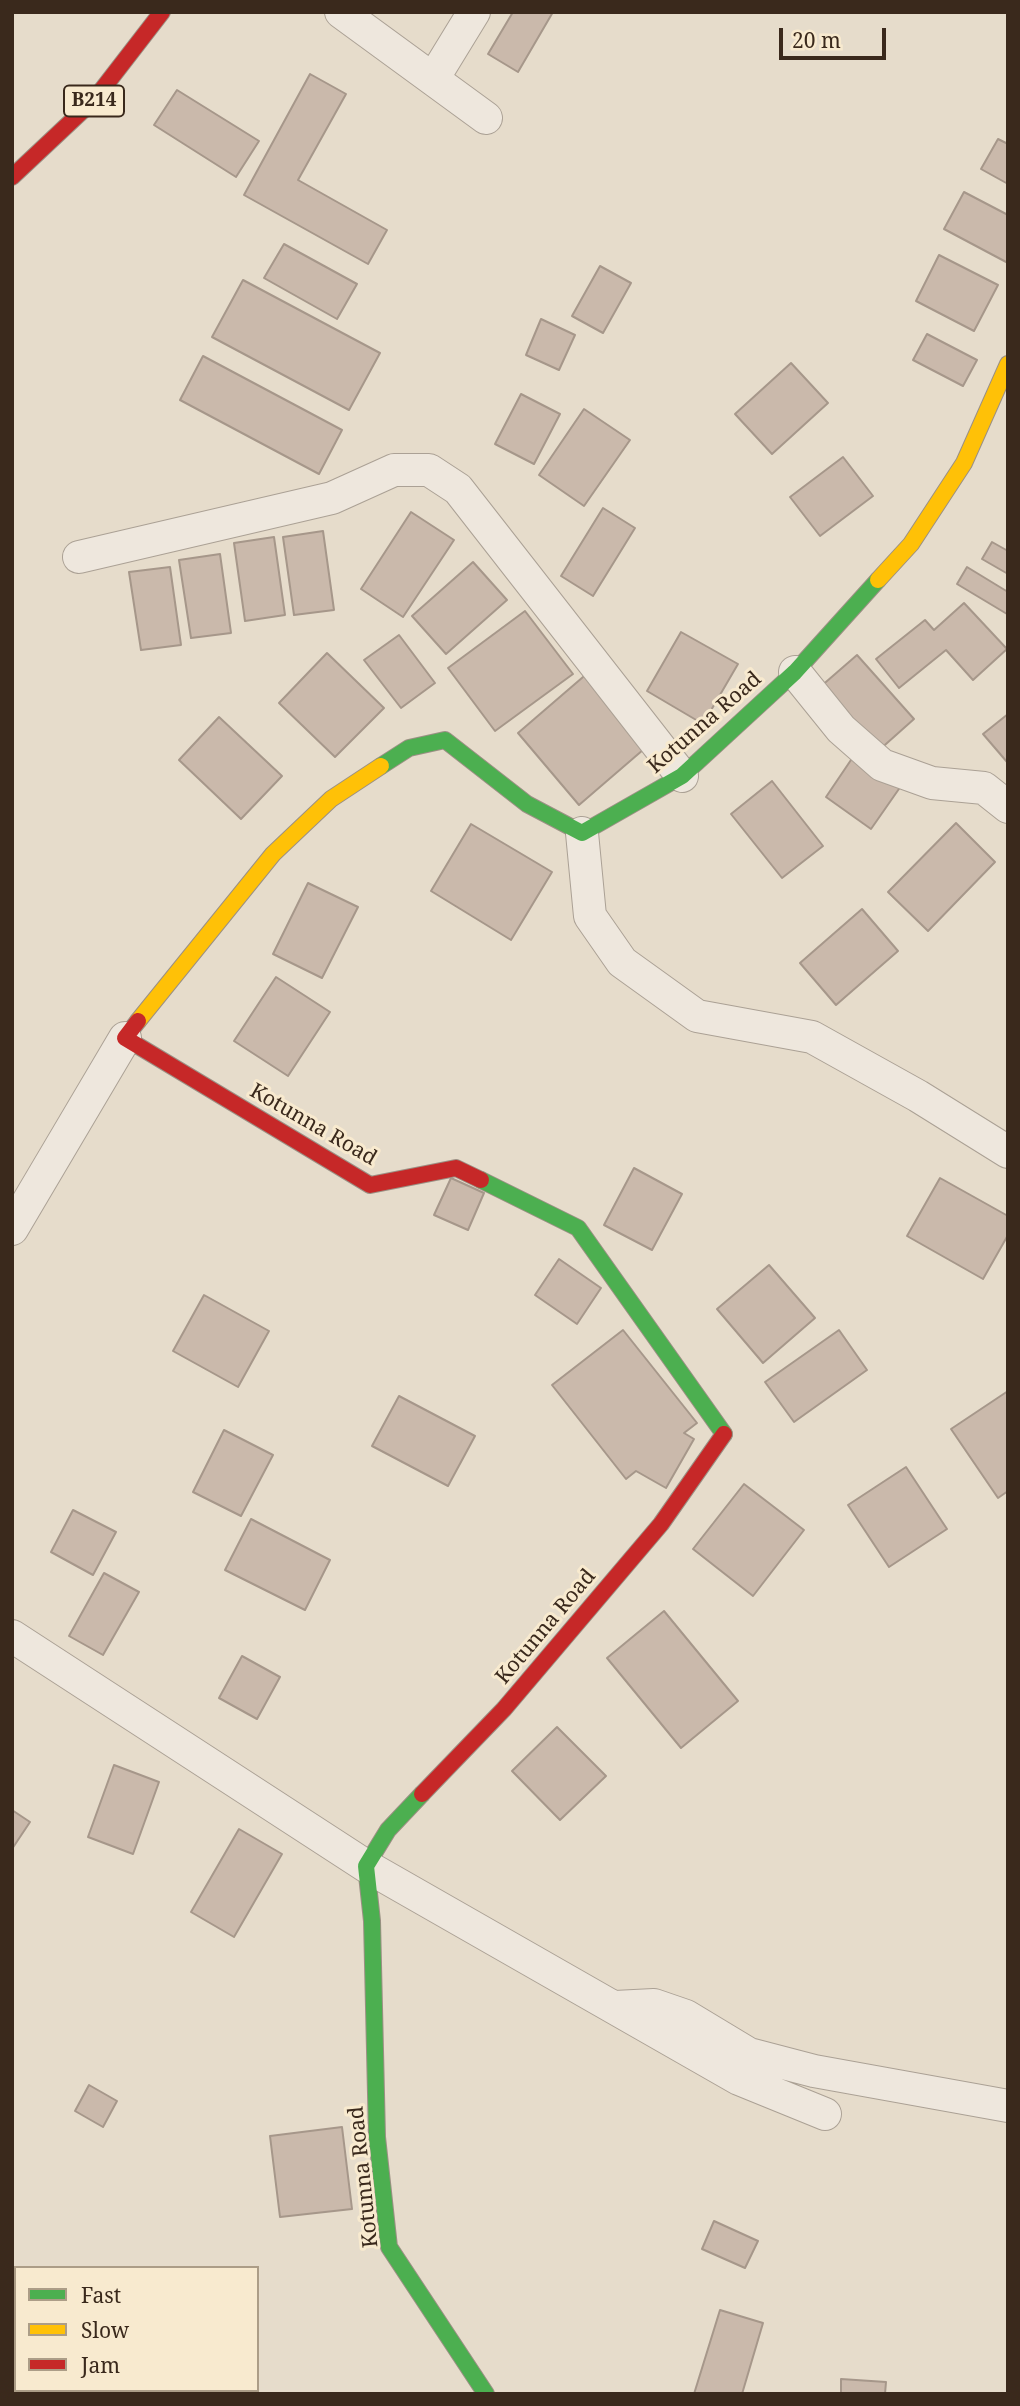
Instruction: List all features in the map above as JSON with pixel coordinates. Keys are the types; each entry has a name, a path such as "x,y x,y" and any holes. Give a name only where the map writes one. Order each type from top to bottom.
{"street":[{"name":"B214","path":"12,177 94,100 162,12"},
{"path":"341,12 486,118"},
{"path":"433,79 474,12"},
{"name":"Kotunna Road","path":"582,833 682,776 795,672 911,544 964,463 1008,364"},
{"path":"79,557 332,498 394,470 429,470 458,489 682,776"},
{"path":"795,672 841,729 882,765 932,783 984,788 1008,807"},
{"path":"12,1229 125,1038 273,854 331,799 410,748 445,740 498,786 554,823 582,833 590,916 622,962 697,1016 812,1037 918,1096 1008,1152"},
{"name":"Kotunna Road","path":"125,1038 370,1185 456,1167 578,1228 724,1432 662,1524 504,1709 388,1830 366,1866 372,1921 377,2137 388,2247 486,2394"},
{"path":"12,1636 366,1866 739,2079 825,2114"},
{"path":"615,2007 654,2005 686,2016 749,2054 814,2071 1008,2106"}],"building":[{"path":"513,12 553,12 518,72 488,54"},
{"path":"310,74 346,94 298,180 387,230 368,264 244,195"},
{"path":"177,90 259,141 236,177 154,125"},
{"path":"998,139 1008,144 1008,184 981,169"},
{"path":"964,192 1008,215 1008,263 944,229"},
{"path":"284,244 357,284 337,319 264,278"},
{"path":"939,255 998,285 974,331 916,301"},
{"path":"600,266 631,283 603,333 572,316"},
{"path":"243,280 380,353 349,410 212,337"},
{"path":"541,319 575,335 559,370 526,355"},
{"path":"927,334 977,360 963,386 913,360"},
{"path":"203,356 342,430 319,474 180,400"},
{"path":"791,363 828,403 772,454 735,414"},
{"path":"521,394 560,414 534,464 495,444"},
{"path":"584,409 630,440 584,506 539,475"},
{"path":"843,457 873,496 820,536 790,497"},
{"path":"603,508 635,528 593,596 561,576"},
{"path":"411,512 454,540 403,617 361,589"},
{"path":"323,531 334,610 294,615 283,537"},
{"path":"274,537 285,615 245,621 234,543"},
{"path":"992,542 1008,551 1008,574 982,559"},
{"path":"220,554 231,633 191,638 179,560"},
{"path":"473,562 507,600 446,654 412,616"},
{"path":"170,567 181,645 141,650 129,572"},
{"path":"967,567 1008,592 1007,614 957,584"},
{"path":"964,603 1007,649 973,680 946,650 899,688 876,659 925,620 934,630"},
{"path":"525,611 573,674 495,731 448,668"},
{"path":"681,632 738,664 703,724 647,691"},
{"path":"399,635 435,683 401,708 364,660"},
{"path":"327,653 384,708 335,757 279,703"},
{"path":"857,655 914,719 877,752 819,688"},
{"path":"590,671 651,743 579,805 518,733"},
{"path":"1008,714 1008,762 1007,762 983,734"},
{"path":"219,717 282,776 241,819 179,760"},
{"path":"855,754 901,786 871,829 826,797"},
{"path":"772,781 823,846 782,878 731,814"},
{"path":"956,823 995,862 928,931 888,892"},
{"path":"471,824 552,872 511,940 431,891"},
{"path":"308,883 358,907 322,978 273,954"},
{"path":"862,909 898,951 836,1005 800,963"},
{"path":"276,977 330,1012 288,1076 234,1041"},
{"path":"634,1168 682,1194 652,1250 604,1225"},
{"path":"451,1178 484,1193 468,1230 434,1215"},
{"path":"940,1178 1008,1216 1008,1235 983,1279 907,1236"},
{"path":"559,1259 601,1288 577,1324 535,1295"},
{"path":"769,1265 815,1318 763,1363 717,1309"},
{"path":"204,1295 269,1331 238,1387 173,1351"},
{"path":"623,1330 697,1423 684,1433 694,1439 666,1488 636,1471 626,1479 552,1385"},
{"path":"839,1330 867,1370 794,1422 765,1382"},
{"path":"1008,1391 1008,1491 998,1498 951,1429"},
{"path":"399,1396 475,1436 448,1486 372,1446"},
{"path":"224,1430 273,1455 241,1516 193,1492"},
{"path":"906,1467 947,1529 889,1567 848,1505"},
{"path":"744,1484 804,1530 753,1596 693,1549"},
{"path":"73,1510 116,1532 93,1575 51,1552"},
{"path":"251,1519 330,1560 305,1610 225,1570"},
{"path":"104,1573 139,1592 103,1655 69,1636"},
{"path":"664,1611 738,1701 681,1748 607,1658"},
{"path":"242,1656 280,1677 257,1719 219,1698"},
{"path":"557,1727 606,1776 560,1820 512,1771"},
{"path":"114,1765 159,1782 133,1854 88,1837"},
{"path":"12,1810 30,1822 12,1849"},
{"path":"239,1829 282,1854 234,1937 191,1912"},
{"path":"89,2085 117,2101 103,2127 75,2111"},
{"path":"342,2127 352,2209 280,2217 270,2136"},
{"path":"714,2221 758,2241 745,2268 702,2249"},
{"path":"720,2310 763,2323 742,2394 694,2394"},
{"path":"841,2379 886,2382 885,2394 841,2394"}],"traffic: fast":[{"path":"381,766 409,748 445,740 527,804 582,833 682,776 795,672 878,580"},
{"path":"481,1180 578,1228 724,1434"},
{"path":"422,1794 388,1830 366,1866 372,1921 377,2137 389,2247 486,2394"}],"traffic: slow":[{"path":"878,580 911,544 964,463 1008,364"},
{"path":"138,1021 273,854 331,799 381,766"}],"traffic: jam":[{"path":"12,177 94,100 162,12"},
{"path":"138,1021 125,1038 370,1185 456,1168 481,1180"},
{"path":"422,1794 504,1709 661,1524 724,1434"}]}
